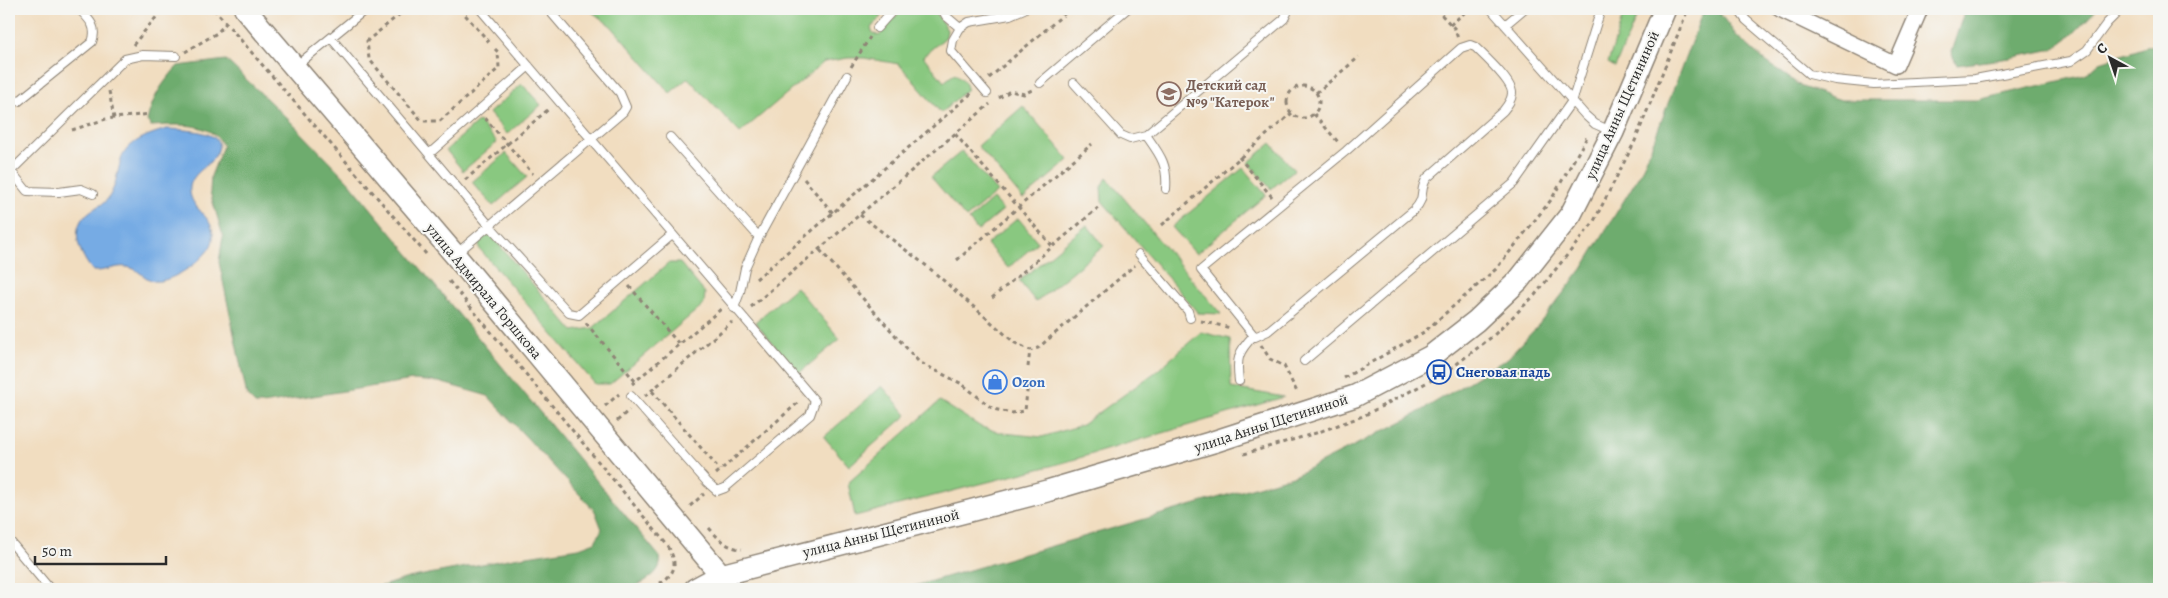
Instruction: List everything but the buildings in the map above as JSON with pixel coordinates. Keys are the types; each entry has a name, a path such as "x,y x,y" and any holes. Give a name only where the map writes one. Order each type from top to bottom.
{"main road":[{"name":"улица Адмирала Горшкова","path":"245,9 296,67 721,574"},
{"name":"улица Анны Щетининой","path":"695,589 721,574 1047,491 1213,442 1355,396 1431,356 1476,322 1518,281 1571,214 1604,128 1665,9"}],"street":[{"path":"1780,9 1896,65 1920,9"}],"lane":[{"path":"9,103 19,101 92,42 94,29 79,9"},
{"path":"296,67 366,9"},
{"path":"480,9 740,316 815,401 815,406 810,415 725,488 717,491 709,485 631,396"},
{"path":"454,255 623,112 626,107 624,99 548,9"},
{"path":"877,28 894,9"},
{"path":"942,9 946,16 960,28"},
{"path":"987,93 950,51 953,40 960,28 970,22 1010,14 1024,9"},
{"path":"1040,83 1127,9"},
{"path":"1074,83 1120,135 1130,139 1146,135 1284,20 1287,12 1286,9"},
{"path":"1491,9 1572,102 1604,128"},
{"path":"1505,25 1524,9"},
{"path":"1304,361 1514,183 1572,102 1601,9"},
{"path":"1738,9 1746,20 1810,74 1835,80 1874,84 1975,79 2071,61 2087,50 2107,23 2121,9"},
{"path":"331,38 489,225 564,309 574,316 579,315 672,235"},
{"path":"1239,381 1237,365 1240,350 1254,335 1268,331 1414,210 1422,199 1422,185 1427,178 1503,111 1510,102 1512,96 1510,85 1474,46 1470,45 1461,48 1346,151 1280,207 1200,270 1254,335"},
{"path":"93,194 81,189 59,192 27,191 11,171 108,78 117,65 125,59 143,56 176,56"},
{"path":"429,154 529,66"},
{"path":"731,305 740,292 745,268 758,237 847,76"},
{"path":"1146,135 1164,161 1167,174 1166,189"},
{"path":"670,137 758,237"},
{"path":"1141,256 1188,311 1190,318"},
{"path":"9,540 50,589"}],"path":[{"path":"125,59 138,37 163,9"},
{"path":"214,9 433,261"},
{"path":"406,9 368,41 369,59 422,121 440,121 499,68 498,52 460,9"},
{"path":"740,292 1070,9"},
{"path":"1436,9 1455,30 1461,48"},
{"path":"1450,25 1469,9"},
{"path":"1240,455 1316,433 1363,416 1445,373 1493,336 1535,295 1593,223 1635,141 1688,9"},
{"path":"176,56 189,51 217,33 227,22"},
{"path":"847,76 859,52 877,28"},
{"path":"1316,93 1359,57"},
{"path":"108,78 114,118"},
{"path":"623,428 617,421 637,403 820,250 997,98 1010,92 1024,94 1040,83"},
{"path":"1306,86 1316,93 1320,102 1314,114 1303,118 1292,113 1289,109 1288,98 1294,89 1306,86"},
{"path":"457,186 558,100"},
{"path":"1162,225 1292,113"},
{"path":"41,143 78,127 114,118 150,114"},
{"path":"1314,114 1346,151"},
{"path":"494,128 522,162"},
{"path":"1340,379 1424,332 1496,269 1551,200 1604,128"},
{"path":"955,134 1052,246"},
{"path":"957,260 1092,144"},
{"path":"1239,158 1280,207"},
{"path":"795,169 833,213"},
{"path":"992,298 1098,208"},
{"path":"860,215 928,267 1015,342 1030,350 1038,348 1141,256"},
{"path":"820,250 923,366 962,384 993,409 1012,413 1025,411 1028,382"},
{"path":"446,276 668,546 674,558 674,571 667,579 652,589"},
{"path":"622,278 679,344"},
{"path":"627,387 679,344 731,305"},
{"path":"579,315 635,381"},
{"path":"1190,318 1254,335 1270,359 1284,366 1299,395"},
{"path":"1028,367 1030,350"},
{"path":"652,390 720,470"},
{"path":"1289,398 1305,393"},
{"path":"605,406 620,394"},
{"path":"690,506 720,470 798,404 801,398 800,395"},
{"path":"684,499 696,514"},
{"path":"703,521 722,542 733,548 745,549"}],"green space":[{"path":"588,9 888,9 871,28 873,33 879,36 901,10 934,9 947,30 946,37 923,56 944,82 954,74 961,78 967,89 941,113 899,64 864,58 848,58 824,62 740,133 688,78 670,93 611,26"},
{"path":"1625,9 1640,9 1615,67 1608,63"},
{"path":"1709,9 1717,10 1736,35 1764,60 1802,87 1841,100 1977,100 2085,75 2100,62 2159,43 2159,589 904,589 1296,475 1409,418 1508,358 1536,328 1582,269 1640,174 1701,16"},
{"path":"1965,9 2097,9 2072,35 2053,49 2010,58 1957,65 1951,52"},
{"path":"226,60 292,123 349,182 660,557 659,568 652,576 631,589 372,589 408,578 579,548 595,542 602,529 595,511 488,396 439,382 413,380 263,404 255,404 247,396 219,262 223,236 210,192 211,176 223,146 210,132 201,128 181,125 151,126 147,121 158,91 178,66"},
{"path":"522,84 541,105 507,134 489,113"},
{"path":"1023,106 1069,160 1023,199 978,146"},
{"path":"479,121 497,142 463,171 446,150"},
{"path":"1271,143 1294,170 1271,189 1248,163"},
{"path":"962,151 997,192 966,218 931,177"},
{"path":"506,153 527,177 493,206 472,182"},
{"path":"1243,168 1266,195 1196,254 1172,227"},
{"path":"1107,178 1221,314 1198,313 1102,201 1101,187"},
{"path":"993,199 1003,210 978,231 969,220"},
{"path":"1018,218 1038,242 1008,268 987,244"},
{"path":"1087,225 1104,246 1036,302 1019,281"},
{"path":"488,232 573,331 593,328 669,263 680,263 705,293 704,304 610,384 595,384 479,248 479,241"},
{"path":"796,287 840,339 798,374 755,322"},
{"path":"1201,332 1230,339 1231,388 1284,397 1062,463 855,516 848,483 940,401 981,427 1003,433 1042,437 1082,425 1157,371"},
{"path":"882,386 907,415 849,466 824,437"}],"water":[{"path":"167,129 203,133 217,141 219,147 215,156 195,176 190,186 192,199 211,225 213,239 211,246 190,268 161,281 150,280 134,269 127,267 93,271 80,250 78,242 77,234 82,219 109,197 115,184 121,160 128,148 140,139"}],"place":[{"name":"Детский сад №9 \"Катерок\"","path":"1169,94"},
{"name":"Снеговая падь","path":"1439,372"},
{"name":"Ozon","path":"995,382"}]}
